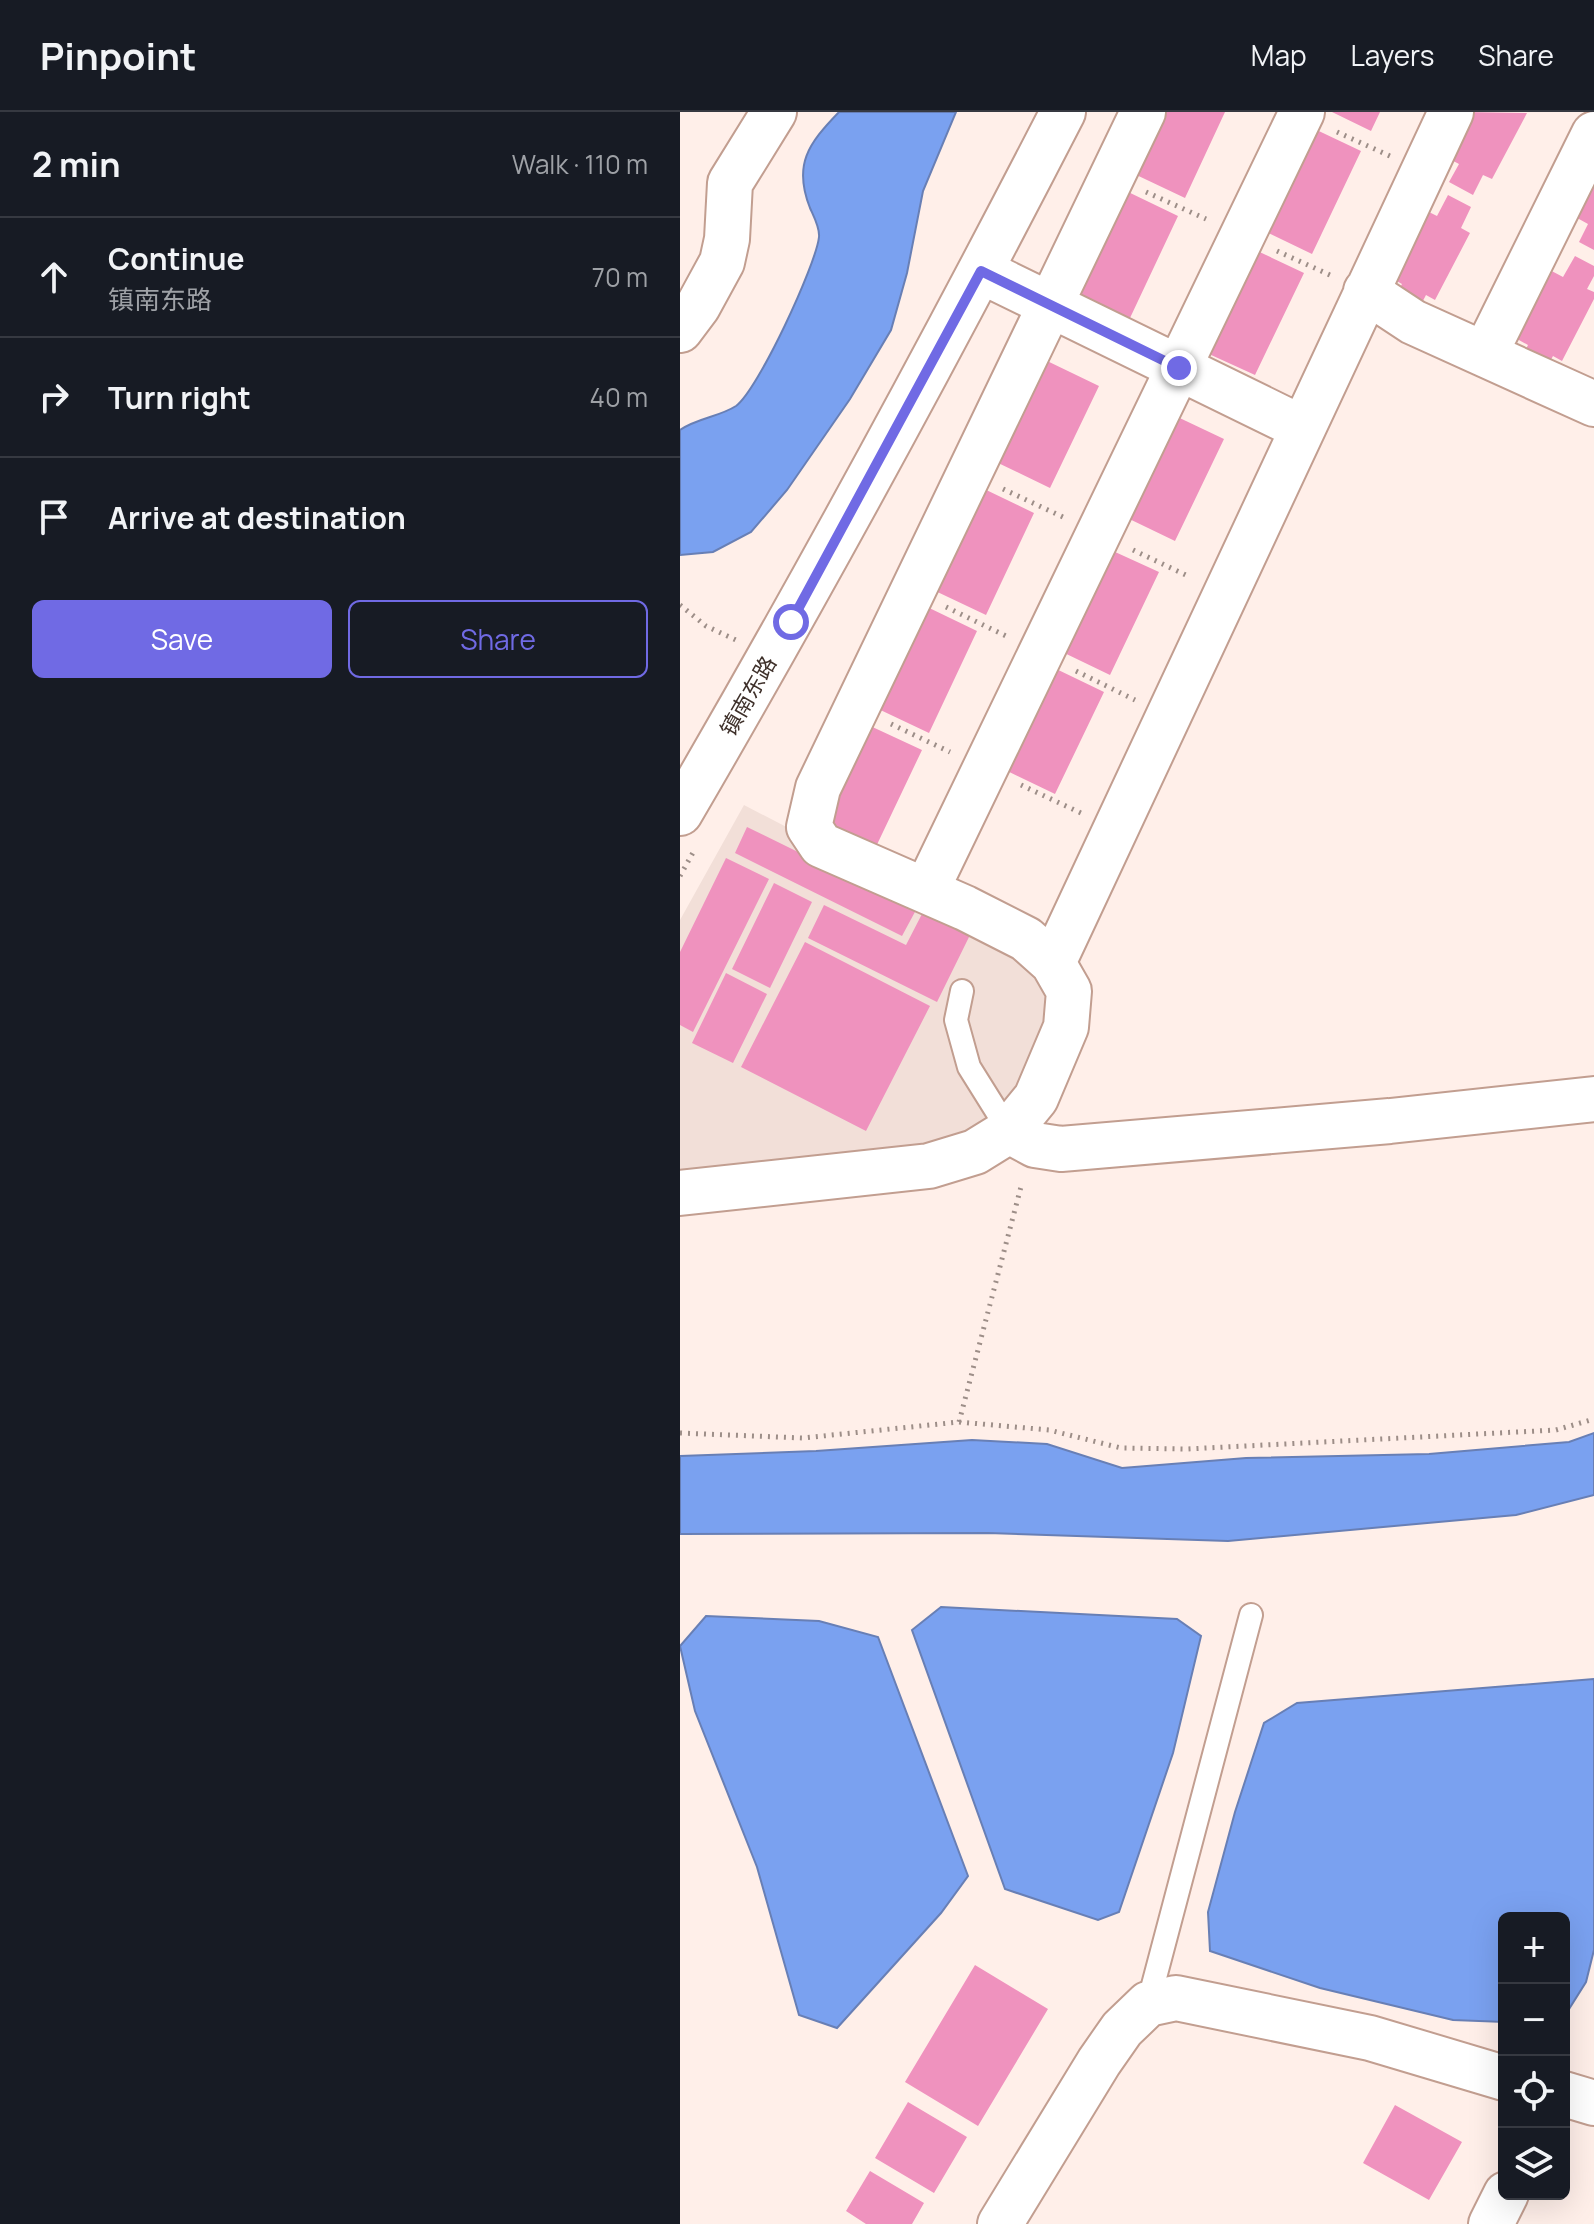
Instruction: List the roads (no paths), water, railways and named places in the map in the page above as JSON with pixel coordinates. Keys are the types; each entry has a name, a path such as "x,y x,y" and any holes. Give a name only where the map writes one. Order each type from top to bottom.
{"street":[{"path":"680,330 698,306 722,262 727,239 730,183 774,112"},
{"name":"镇南东路","path":"680,813 791,622 981,271 1063,112"},
{"path":"680,1193 929,1166 975,1152 1009,1131 1036,1098 1066,1027 1069,991 1053,963 1026,939 821,845 809,827 818,788 1143,112"},
{"path":"1053,963 1451,112"},
{"path":"926,891 1301,114"},
{"path":"1485,354 1594,134"},
{"path":"981,271 1302,428"},
{"path":"1366,291 1413,322 1594,404"},
{"path":"1009,1131 1035,1145 1061,1149 1390,1121 1594,1099"},
{"path":"1000,2224 1099,2062 1122,2029 1148,2004 1176,1998 1206,2004 1370,2038 1498,2076"},
{"path":"1570,2096 1594,2103"},
{"path":"1491,2224 1503,2200"}],"lane":[{"path":"962,991 956,1020 969,1067 1009,1131"},
{"path":"1148,2004 1251,1615"}],"water":[{"path":"839,112 956,112 923,191 907,273 891,330 850,399 787,490 751,532 713,552 680,555 680,430 736,406 758,377 785,326 808,273 819,237 805,193 806,156 819,134"},
{"path":"1594,1433 1594,1495 1516,1515 1228,1541 988,1533 680,1534 680,1456 816,1451 972,1440 1047,1444 1122,1468 1246,1458 1429,1454 1569,1442"},
{"path":"941,1607 1177,1619 1201,1636 1173,1753 1119,1912 1098,1920 1005,1889 912,1630"},
{"path":"706,1616 819,1621 878,1637 968,1876 941,1913 837,2028 799,2015 757,1867 695,1711 680,1646"},
{"path":"1594,1679 1594,1950 1586,1982 1570,2007 1570,1912 1498,1912 1498,2022 1453,2020 1320,1988 1210,1951 1208,1912 1235,1812 1264,1723 1297,1703"}]}
